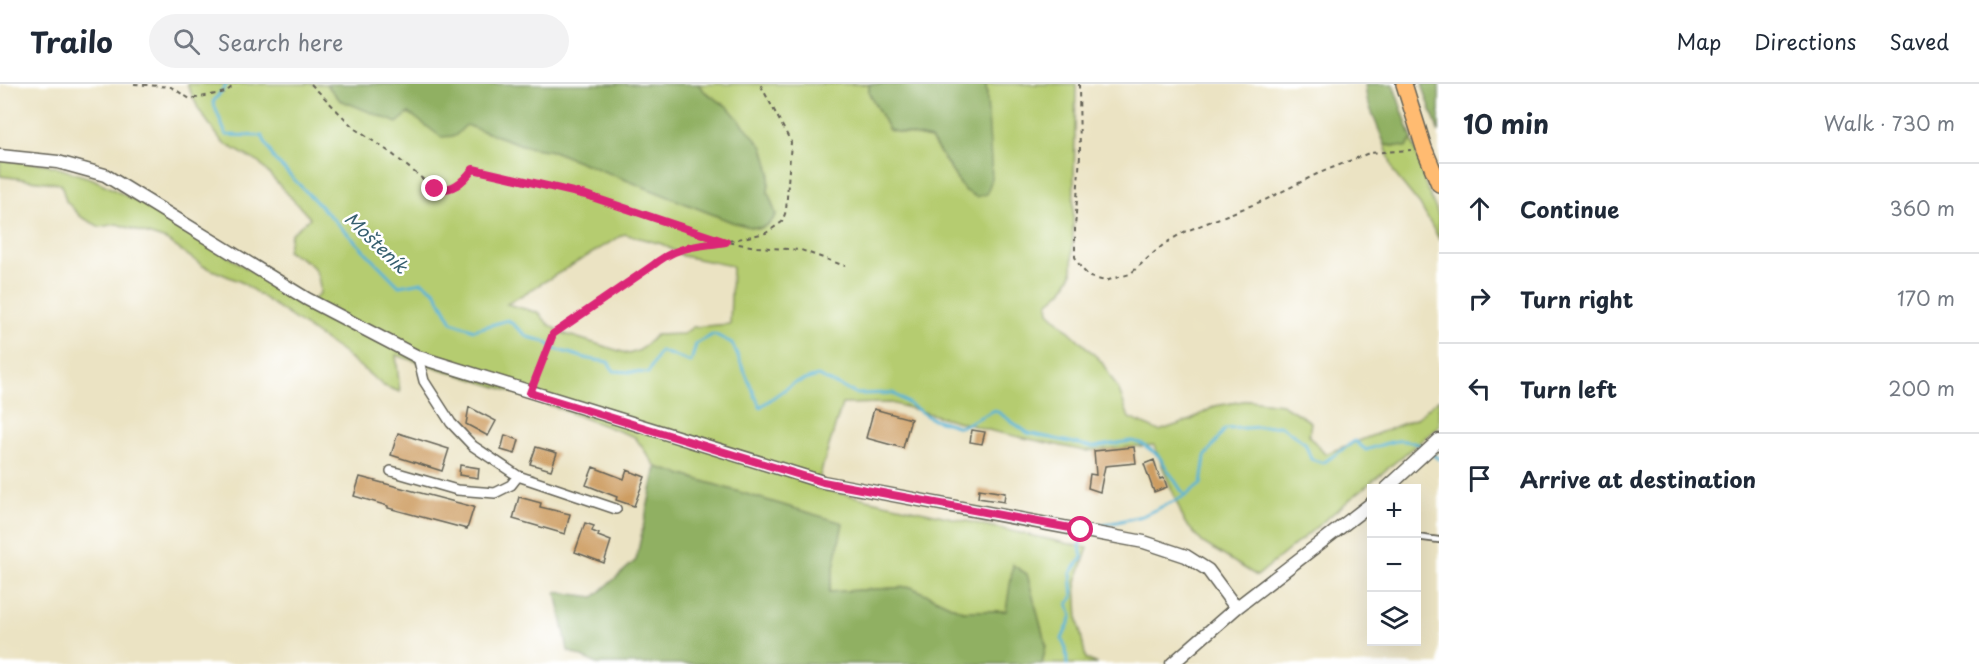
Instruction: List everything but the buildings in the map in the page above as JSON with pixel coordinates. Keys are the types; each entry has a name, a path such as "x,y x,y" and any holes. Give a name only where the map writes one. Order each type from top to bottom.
{"main road":[{"path":"1404,84 1424,148 1439,184"}],"street":[{"path":"0,156 58,162 105,175 307,299 418,357 823,482 1144,542 1186,556 1208,570 1236,608"},
{"path":"418,357 424,381 451,423 473,447 519,477 616,509"},
{"path":"1392,484 1437,441"},
{"path":"391,471 457,490 495,493 511,486 519,477"},
{"path":"1172,664 1236,608 1367,507"}],"lane":[{"path":"1421,538 1439,540"}],"path":[{"path":"134,84 171,87 190,99 226,92 235,84"},
{"path":"311,84 355,129 391,153 435,189 447,191 457,185 473,169 586,195 726,242 811,252 845,266"},
{"path":"530,393 553,334 666,254 677,249 766,233 782,222 786,211 791,142 760,84"},
{"path":"1079,84 1080,144 1075,257 1090,277 1105,281 1130,274 1164,244 1184,232 1265,200 1317,174 1370,153 1424,148"}],"green space":[{"path":"187,84 326,84 340,100 466,125 528,147 553,151 732,222 760,229 776,215 768,192 770,172 728,107 705,92 698,84 869,84 869,93 889,130 931,139 964,190 987,93 986,84 1076,84 1072,274 1062,291 1048,303 1049,312 1101,361 1119,390 1129,418 1159,431 1191,420 1215,406 1249,400 1282,404 1311,422 1309,436 1325,454 1415,419 1439,399 1439,426 1257,576 1203,543 1185,523 1154,445 1085,451 996,432 891,403 842,404 816,488 1088,548 1076,582 1078,620 1086,659 1098,664 1042,664 1046,645 1013,565 1007,611 962,611 911,587 829,592 842,523 656,467 635,437 522,395 396,355 400,392 384,386 342,352 241,282 203,266 166,240 117,224 100,227 81,217 66,201 61,184 0,176 0,160 46,164 93,179 156,211 307,306 320,293 318,276 312,266 287,251 291,234 310,218 258,162 223,143 199,110","holes":["624,234 662,244 683,256 732,266 730,324 693,327 683,334 656,335 640,350 629,354 565,334 548,324 539,313 507,304"]},
{"path":"326,84 698,84 705,92 728,107 763,147 770,172 768,192 776,215 767,225 757,228 732,222 553,151 528,147 466,125 455,136 441,137 409,113 397,123 340,100"},
{"path":"869,84 986,84 992,178 987,194 976,197 964,190 931,139 889,130 869,93"},
{"path":"1365,84 1393,84 1412,139 1407,147 1385,145 1367,100"},
{"path":"1422,84 1439,84 1439,133"},
{"path":"1412,139 1426,186 1439,217 1439,239 1420,205 1394,173 1385,145 1407,147"},
{"path":"656,467 843,523 829,592 911,587 962,611 1006,611 1013,565 1027,574 1046,645 1042,664 597,664 568,651 556,592 594,597 636,560"}],"waterway":[{"name":"Mošteník","path":"227,84 213,102 226,135 262,136 274,159 399,286 422,282 435,291 452,322 474,330 508,320 528,337 544,341 555,349 608,362 614,371 648,373 660,351 691,362 696,344 714,334 732,343 760,407 794,383 818,376 857,394 893,393 930,418 960,427 995,410 1028,433 1093,447 1131,441 1141,443 1158,455 1185,496"},
{"name":"Mošteník","path":"1091,528 1142,516 1185,496 1201,484 1205,457 1225,429 1281,426 1305,443 1311,459 1323,463 1355,441 1366,450 1395,441 1409,441 1424,448"},
{"name":"Mošteník","path":"1429,452 1439,459"},
{"path":"1067,664 1066,648 1062,639 1072,616 1068,604 1073,597 1071,573 1082,558 1080,546 1083,534"}],"route":[{"path":"435,189 447,191 464,180 473,169 586,195 726,242 677,249 666,254 553,334 530,393 823,482 1081,530"}]}
